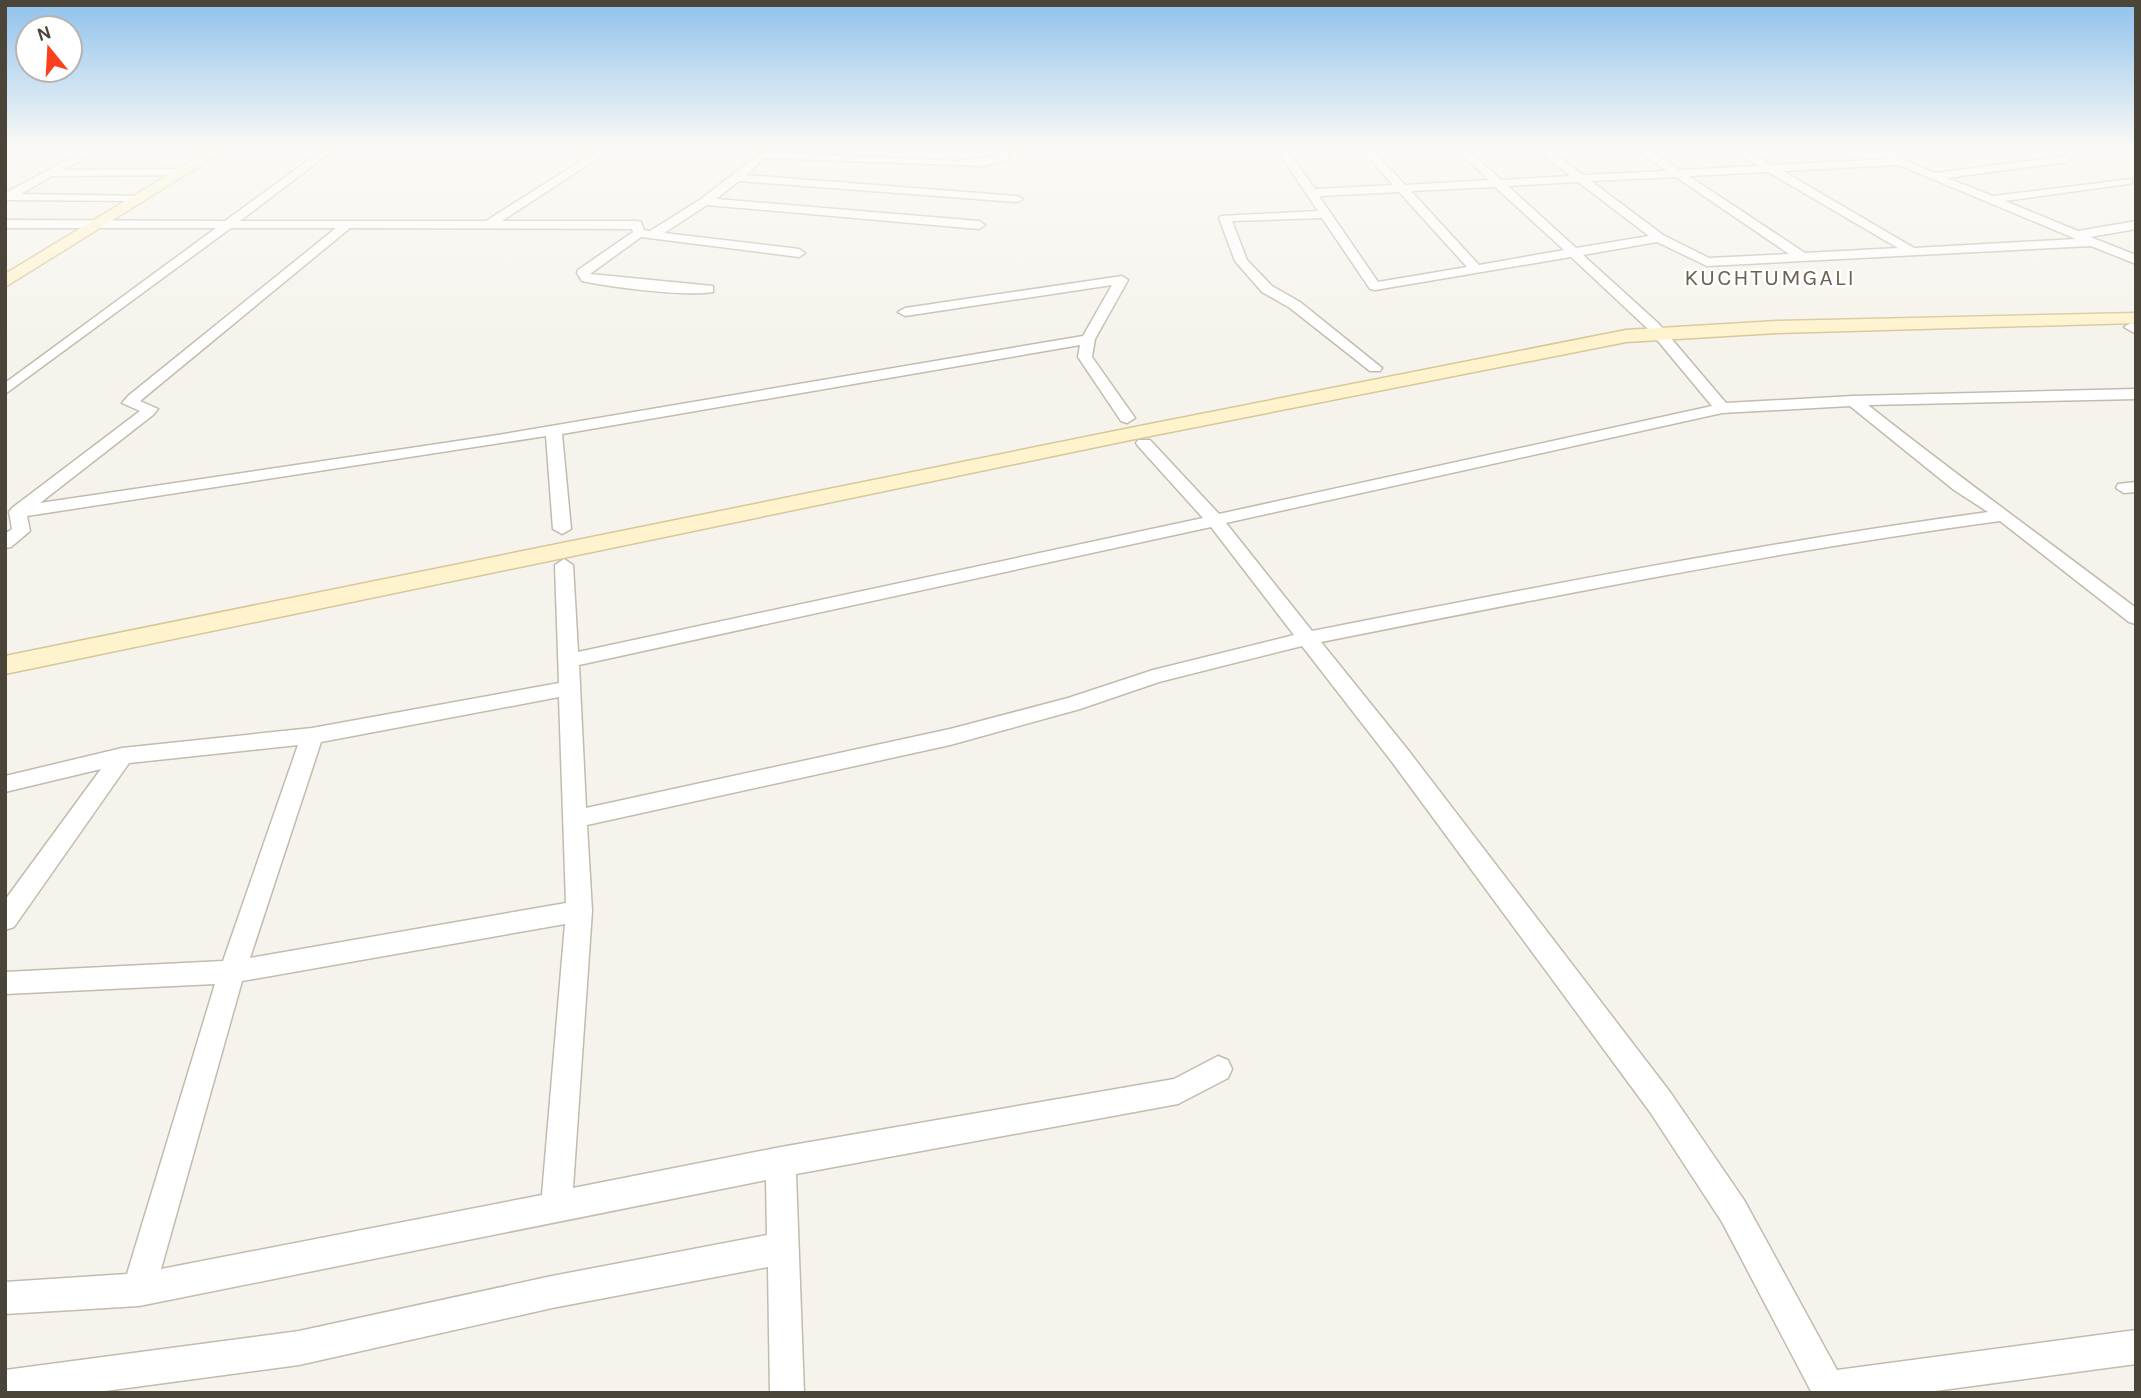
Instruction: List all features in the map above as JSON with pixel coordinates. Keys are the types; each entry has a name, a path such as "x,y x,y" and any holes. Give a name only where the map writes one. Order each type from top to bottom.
{"main road":[{"path":"5,282 118,212"},
{"path":"5,654 1618,331 2135,321"},
{"path":"5,665 1656,329"}],"street":[{"path":"5,390 244,212"},
{"path":"488,225 508,212"},
{"path":"685,212 583,273 587,278 625,283 708,289"},
{"path":"833,212 979,225"},
{"path":"1426,212 1476,269"},
{"path":"1529,212 1656,329 1722,408"},
{"path":"1625,212 1659,237 1707,262 2095,242"},
{"path":"1736,212 1802,257"},
{"path":"1844,212 1910,251"},
{"path":"2018,212 2135,259"},
{"path":"1374,368 1295,305 1267,289 1241,261 1225,218 1324,214 1375,286 1659,237"},
{"path":"5,224 637,225 645,234 799,253"},
{"path":"12,512 150,409 130,403 347,225"},
{"path":"2076,235 2136,225"},
{"path":"905,312 1122,280 1088,339 1085,358 1127,418"},
{"path":"12,512 554,431 1088,339"},
{"path":"567,661 1216,522 1722,408 1853,401 2136,394"},
{"path":"1853,401 1960,486 2004,515 2136,618"},
{"path":"554,431 562,529"},
{"path":"1144,443 1216,522 1400,756 1660,1102 1733,1211 1829,1390 2136,1347"},
{"path":"5,543 21,531 12,512"},
{"path":"576,819 950,737 1073,704 1153,677 1307,638 1634,574 1857,535 2004,515"},
{"path":"556,1207 579,911 564,565"},
{"path":"2111,599 2136,603"},
{"path":"5,784 122,756 312,736 571,688"},
{"path":"139,1290 232,972 312,736"},
{"path":"5,920 122,756"},
{"path":"5,983 232,972 579,911"},
{"path":"5,1298 139,1290 781,1163 1178,1091 1218,1069"},
{"path":"781,1163 787,1393"},
{"path":"5,1387 299,1348 552,1292 784,1248"}],"district":[{"name":"KUCHTUMGALI","path":"1770,277"}]}
